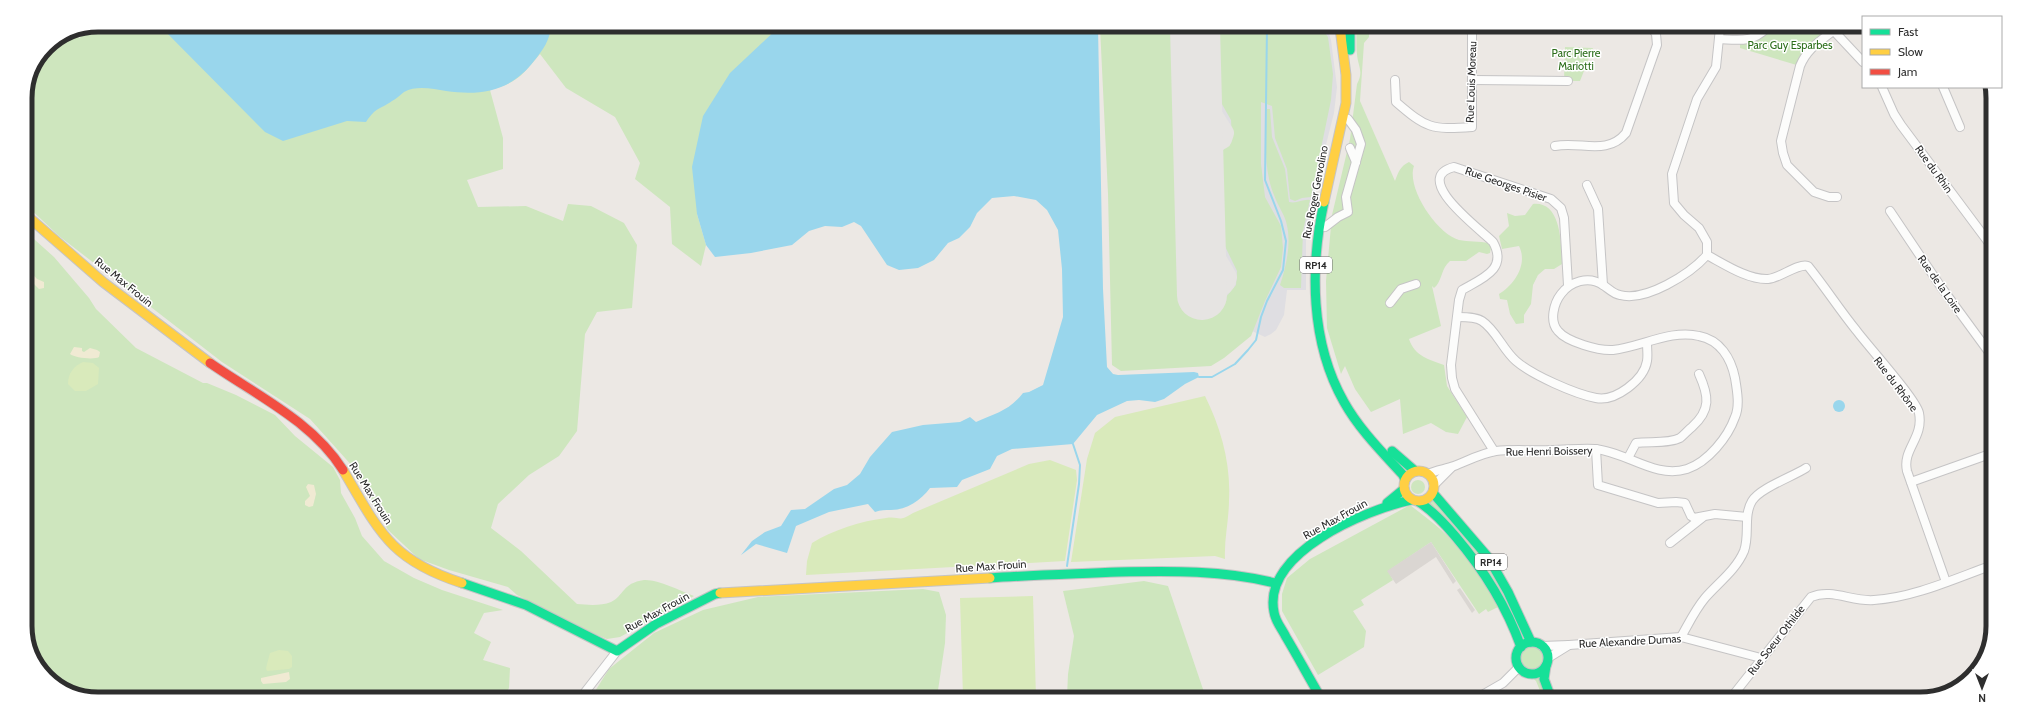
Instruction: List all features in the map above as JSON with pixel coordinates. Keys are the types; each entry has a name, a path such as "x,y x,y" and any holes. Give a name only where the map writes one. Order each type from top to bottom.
{"main road":[{"name":"Rue Roger Gervolino","path":"1340,32 1346,80 1346,102 1327,186 1317,245 1316,306 1318,328 1322,351 1339,392 1353,416 1389,458 1404,484"},
{"name":"Rue Roger Gervolino","path":"1350,32 1351,92 1348,119 1325,227 1322,304 1324,332 1336,375 1348,400 1361,420 1402,462 1415,472"},
{"name":"Rue Max Frouin","path":"32,221 59,246 185,346 301,424 336,458 362,504 386,538 410,560 445,578 517,601 617,651 656,624 715,594 735,591 1059,574 1159,571 1218,572 1248,576 1275,583 1293,558 1317,540 1383,506 1415,501"},
{"path":"1422,471 1428,474 1433,489 1427,499 1415,501 1404,484 1415,472 1422,471"},
{"name":"Rue Max Frouin","path":"1383,506 1404,484"},
{"name":"RP14","path":"1433,489 1454,520 1479,545 1497,571 1510,595 1531,642"},
{"name":"RP14","path":"1415,501 1434,512 1471,553 1494,584 1507,611 1521,647"},
{"path":"1275,583 1273,605 1274,615 1318,692"},
{"path":"1540,692 1536,682 1519,667 1517,654 1521,647 1531,642 1542,646 1547,662 1544,679 1549,692"},
{"path":"1527,673 1538,672 1547,662"}],"street":[{"name":"Rue Louis Moreau","path":"1395,80 1396,102 1417,120 1430,127 1471,127 1473,80 1472,32"},
{"path":"1555,146 1566,144 1595,147 1611,145 1622,138 1626,133 1657,45 1655,32"},
{"path":"1568,285 1592,280 1603,284 1608,290 1620,296 1651,293 1698,265 1707,255 1708,242 1699,228 1684,215 1674,202 1672,174 1697,98 1716,67 1720,32"},
{"path":"1719,39 1748,40 1759,36 1763,32"},
{"path":"1830,32 1805,54 1781,142 1787,165 1803,182 1814,192 1828,197 1837,197"},
{"path":"1834,32 1862,61"},
{"path":"1473,80 1568,81"},
{"name":"Rue du Rhin","path":"1882,88 1894,114 1901,125 1986,239"},
{"path":"1943,88 1960,127"},
{"path":"1325,227 1338,217 1348,212 1346,197 1361,144 1356,130 1348,119"},
{"path":"1350,148 1356,162"},
{"name":"Rue Georges Pisier","path":"1494,452 1455,389 1452,378 1451,364 1459,300 1462,290 1490,273 1495,268 1498,257 1493,242 1447,199 1440,189 1439,181 1441,173 1446,169 1454,167 1551,199 1561,208 1566,234 1568,285"},
{"path":"1587,185 1598,209 1603,284"},
{"name":"Rue de la Loire","path":"1890,211 1939,284 1986,348"},
{"name":"Rue du Rhône","path":"1707,255 1738,271 1766,279 1776,278 1803,265 1811,270 1918,409 1920,423 1918,435 1905,462 1946,582"},
{"path":"1390,302 1400,289 1416,284"},
{"name":"Rue Henri Boissery","path":"1428,474 1494,452 1596,449 1628,458 1655,470 1674,471 1688,468 1704,459 1717,446 1736,416 1738,394 1732,364 1723,350 1708,338 1689,333 1611,350 1595,349 1559,332 1554,325 1554,306 1568,285"},
{"path":"1458,317 1482,321 1510,355 1528,370 1574,390 1597,398 1611,398 1628,389 1638,377 1647,362 1647,343"},
{"path":"1628,458 1636,443 1667,441 1680,438 1696,423 1705,411 1708,398 1699,374"},
{"path":"1596,449 1598,485 1658,503 1681,502 1685,504 1691,516 1694,518 1725,515 1747,517"},
{"path":"1911,482 1986,455"},
{"name":"Rue Henri Boissery","path":"1433,489 1451,467"},
{"path":"1681,637 1706,596 1726,578 1744,551 1748,533 1747,517 1752,500 1760,493 1806,468"},
{"path":"1670,543 1705,516"},
{"path":"1946,582 1986,567"},
{"name":"Rue Soeur Othilde","path":"1735,692 1801,607 1811,597 1820,593 1873,601 1895,597 1946,582"},
{"name":"Rue Alexandre Dumas","path":"1542,646 1681,637 1761,658"},
{"name":"Rue Alexandre Dumas","path":"1547,662 1569,645"},
{"path":"585,692 617,651"},
{"path":"1487,692 1503,683 1519,667"}],"shaded area":[{"path":"1106,32 1328,32 1331,40 1337,87 1334,113 1316,184 1306,241 1306,290 1287,290 1284,315 1276,330 1271,334 1265,337 1252,331 1192,364"},
{"path":"1431,542 1456,581 1453,584 1436,557 1396,584 1387,571"},
{"path":"1460,588 1475,610 1472,613 1457,590"}],"green space":[{"path":"98,32 808,32 697,214 706,245 701,266 672,244 670,207 635,179 640,163 615,117 566,88 540,54 514,81 490,90 503,138 503,169 467,180 478,207 526,206 563,221 568,204 591,206 624,223 637,245 632,308 597,312 585,334 577,431 559,456 529,475 498,504 491,528 521,551 577,604 599,605 611,602 631,584 644,580 662,583 694,596 620,637 607,639 517,595 508,587 449,570 419,559 388,530 354,468 310,419 222,362 59,236 32,211 33,85 43,61 51,51 61,43 73,37 80,38 82,34"},
{"path":"1100,32 1177,32 1184,301 1225,298 1236,285 1237,271 1220,236 1216,159 1232,139 1231,120 1215,92 1213,32 1324,32 1328,37 1333,74 1331,100 1311,197 1302,198 1295,201 1290,199 1287,169 1275,138 1272,106 1261,102 1261,164 1265,197 1281,226 1283,248 1281,267 1251,336 1224,358 1211,366 1121,371 1112,365 1108,194"},
{"path":"1356,32 1369,32 1369,37 1364,43 1360,101 1395,181 1401,168 1409,162 1414,166 1413,175 1419,198 1433,220 1450,236 1459,240 1489,243 1491,247 1490,253 1487,254 1479,252 1466,261 1450,261 1447,264 1437,285 1434,288 1432,286 1441,326 1409,339 1419,354 1444,365 1447,386 1467,417 1458,434 1446,432 1431,423 1403,434 1400,399 1371,412 1355,389 1345,366 1341,374 1327,328 1326,281 1332,215 1350,139 1357,84 1360,76"},
{"name":"Parc Guy Esparbes","path":"1758,32 1829,32 1800,66 1740,48 1740,40"},
{"name":"Parc Pierre Mariotti","path":"1565,47 1593,48 1580,81 1564,81"},
{"path":"1267,109 1270,109 1272,137 1285,169 1289,202 1310,200 1303,231 1301,288 1284,288 1280,285 1287,259 1289,242 1287,224 1275,198 1267,171"},
{"path":"1533,204 1543,205 1550,209 1555,217 1560,236 1562,264 1554,269 1545,269 1538,275 1533,285 1531,304 1524,315 1524,323 1516,324 1510,314 1507,300 1500,299 1499,294 1515,279 1521,266 1521,253 1519,246 1502,249 1499,236 1509,226 1507,213 1515,216 1525,215"},
{"path":"32,237 54,257 89,298 96,309 136,348 203,383 207,383 236,395 275,415 295,436 333,467 340,480 341,493 355,518 362,536 384,561 414,578 442,590 503,610 484,613 474,633 491,642 483,660 510,668 509,688 507,692 98,692 77,688 54,676 37,651 32,630"},
{"path":"83,362 93,363 99,368 98,384 86,391 75,391 68,384 69,376 74,368"},
{"path":"1205,396 1216,421 1227,460 1229,507 1225,559 1215,556 1071,562 1087,459 1095,433 1115,417"},
{"path":"1050,460 1076,470 1077,480 1065,561 806,575 807,561 812,543 820,538 867,521 886,518 904,518 1029,464"},
{"path":"1415,480 1421,480 1425,484 1425,490 1421,494 1415,494 1411,490 1411,484"},
{"path":"1434,498 1479,545 1535,643 1569,645 1548,658 1551,692 1541,692 1536,681 1517,663 1518,650 1507,611 1427,503"},
{"path":"1410,505 1439,528 1457,546 1479,575 1498,607 1488,612 1486,609 1479,614 1431,542 1388,571 1393,580 1361,600 1364,605 1353,611 1366,631 1364,647 1318,675 1282,611 1282,594 1287,578 1310,559"},
{"path":"1144,581 1168,586 1204,692 1067,692 1068,674 1074,636 1063,591"},
{"path":"923,589 939,592 946,615 945,643 938,692 595,692 609,669 654,633 703,610 758,597"},
{"path":"1033,596 1036,692 963,692 960,598"},
{"path":"279,650 288,651 292,656 292,667 289,669 267,671 266,668 270,653"}],"sand":[{"path":"32,273 37,279 44,282 44,288 39,289 32,282"},
{"path":"74,347 82,348 82,351 84,352 90,348 97,350 100,352 99,357 89,358 72,355 70,354"},
{"path":"308,484 314,485 316,494 313,506 309,507 305,505 305,501 310,496 306,487"},
{"path":"289,672 290,679 286,682 263,684 261,681 261,678"}],"water":[{"path":"166,32 550,32 548,40 543,49 525,71 506,85 495,89 472,93 425,88 414,89 404,92 375,111 366,122 347,121 283,141 265,132"},
{"path":"774,32 1098,32 1103,289 1107,367 1113,374 1118,375 1194,372 1198,373 1199,377 1185,384 1164,399 1155,402 1139,400 1127,401 1097,415 1073,444 1012,449 997,456 990,469 962,480 957,487 930,488 913,504 897,510 883,510 875,512 868,504 829,512 796,526 787,553 756,544 741,555 752,541 765,532 781,526 791,510 805,509 834,489 847,485 860,474 870,457 892,432 923,425 960,422 970,417 976,422 1002,411 1013,404 1023,393 1029,392 1043,385 1063,317 1062,269 1058,230 1047,210 1036,200 1014,196 992,198 977,213 970,227 959,238 948,243 934,260 918,268 899,270 887,265 861,226 854,222 842,227 825,226 809,231 792,245 751,253 715,257 706,245 697,214 692,167 703,116 730,73"},
{"path":"1837,400 1841,400 1845,406 1841,412 1837,412 1833,408 1833,404"}],"waterway":[{"path":"1199,377 1212,377 1235,364 1256,340 1261,317 1267,301 1283,270 1286,241 1281,221 1265,180 1267,32"},
{"path":"1067,566 1079,484 1080,465 1073,444"}],"taxiway":[{"path":"1196,89 1224,133 1222,139 1211,145 1199,142 1193,132 1197,119"},
{"path":"1200,226 1205,240 1227,277 1225,283 1221,287 1211,288 1205,286 1197,277 1196,271 1201,259"}],"runway":[{"path":"1195,32 1202,295"}],"traffic: fast":[{"path":"1350,32 1350,50"},
{"path":"1324,202 1316,252 1315,278 1319,329 1325,355 1333,379 1350,412 1371,440 1403,475 1405,480"},
{"path":"1392,451 1415,471"},
{"path":"1387,503 1404,489"},
{"path":"1433,493 1488,557 1508,592 1531,642"},
{"path":"1318,692 1279,625 1274,612 1275,591 1284,571 1300,553 1344,524 1368,513 1411,500"},
{"path":"1419,502 1429,509 1455,536 1485,575 1501,602 1521,647"},
{"path":"990,578 1118,572 1197,572 1236,576 1275,583"},
{"path":"462,583 526,605 617,651 656,624 715,594 720,593"},
{"path":"1532,642 1543,647 1548,658 1543,669 1532,674 1521,669 1516,658 1521,647 1532,642"},
{"path":"1546,666 1544,679 1549,692"}],"traffic: slow":[{"path":"1324,202 1346,103 1346,75 1341,32"},
{"path":"32,220 103,282 210,363"},
{"path":"343,470 377,526 389,541 402,553 418,564 438,574 462,583"},
{"path":"1419,471 1430,475 1434,486 1430,497 1419,501 1408,497 1404,486 1408,475 1419,471"},
{"path":"720,593 990,578"}],"traffic: jam":[{"path":"210,363 282,410 299,423 316,437 343,470"}]}
